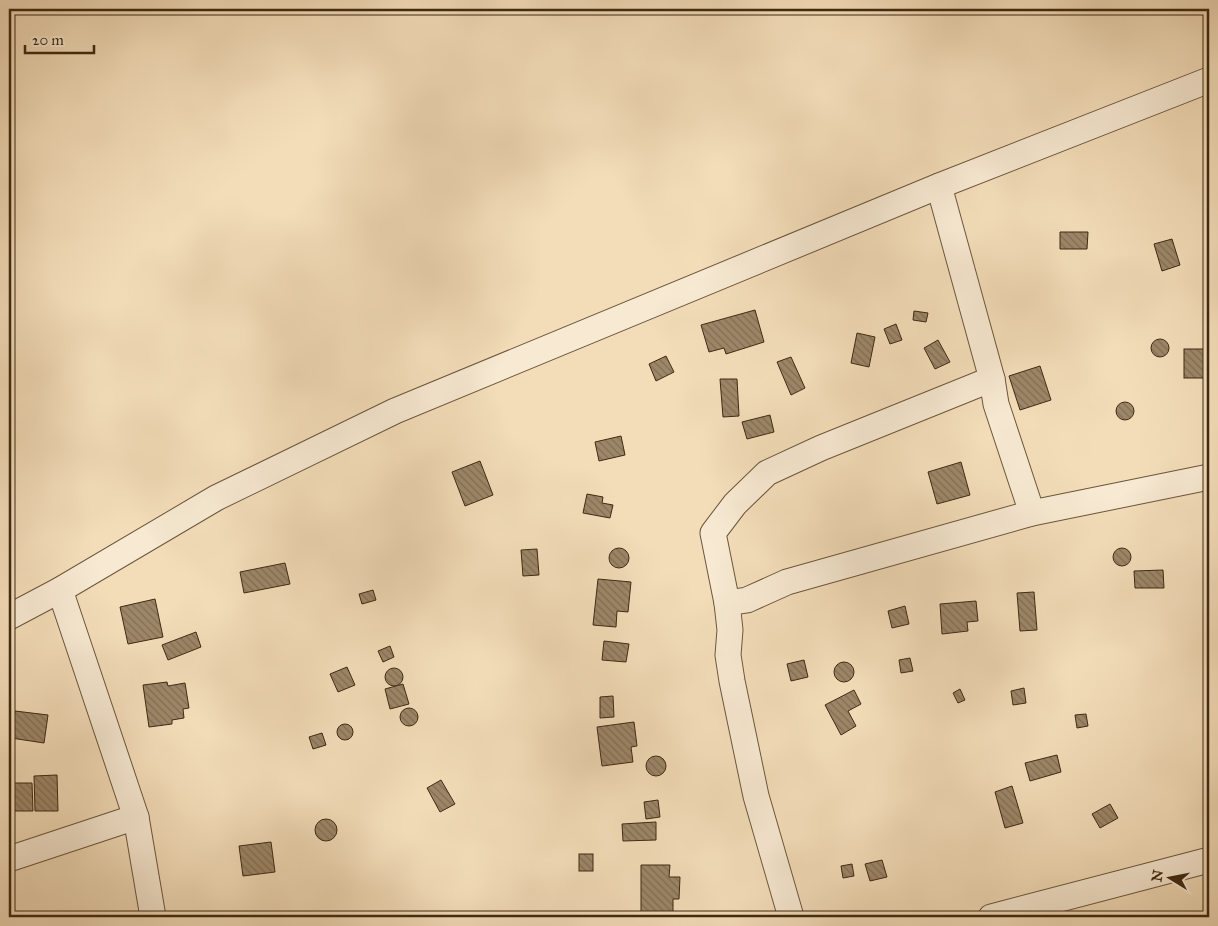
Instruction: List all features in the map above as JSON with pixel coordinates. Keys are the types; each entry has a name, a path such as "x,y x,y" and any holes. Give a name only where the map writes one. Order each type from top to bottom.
{"street":[{"path":"9,617 60,590 216,498 395,411 939,186 1209,80"},
{"path":"939,186 992,379 996,404 1032,513"},
{"path":"791,917 756,796 732,682 728,656 730,630 727,603 713,533 736,504 767,473 821,448 992,379"},
{"path":"727,603 747,600 787,582 1032,513 1209,477"},
{"path":"60,590 136,817 153,917"},
{"path":"9,859 136,817"},
{"path":"992,917 1209,860"}],"building":[{"path":"1060,232 1088,232 1087,249 1060,249"},
{"path":"1172,239 1180,265 1162,271 1154,244"},
{"path":"755,310 764,342 726,354 724,348 709,352 701,325"},
{"path":"914,311 928,313 926,322 913,320"},
{"path":"896,324 902,340 890,344 884,329"},
{"path":"857,333 875,337 869,367 851,363"},
{"path":"1160,339 1166,342 1169,348 1166,354 1160,357 1154,354 1151,348 1154,342"},
{"path":"938,340 950,362 935,369 924,348"},
{"path":"1184,349 1209,349 1209,378 1184,378"},
{"path":"666,356 674,372 656,381 649,364"},
{"path":"791,357 805,388 791,395 777,362"},
{"path":"1040,366 1051,400 1020,410 1009,376"},
{"path":"720,379 737,379 739,416 723,417"},
{"path":"1125,402 1131,405 1134,411 1131,417 1125,420 1119,417 1116,411 1119,405"},
{"path":"1206,412 1209,413 1209,432 1205,432"},
{"path":"770,415 774,432 747,439 742,422"},
{"path":"621,436 625,455 599,461 595,442"},
{"path":"480,461 493,495 465,506 452,472"},
{"path":"961,462 970,495 937,504 928,472"},
{"path":"587,494 603,497 602,503 613,505 610,518 583,513"},
{"path":"615,548 623,548 629,554 629,562 623,568 615,568 609,562 609,554"},
{"path":"1122,548 1128,551 1131,557 1128,563 1122,566 1116,563 1113,557 1116,551"},
{"path":"537,549 539,575 523,576 521,550"},
{"path":"285,563 290,584 244,593 240,572"},
{"path":"1163,570 1164,588 1135,588 1134,571"},
{"path":"598,579 631,582 628,612 617,611 616,627 593,625"},
{"path":"373,590 376,600 362,604 359,594"},
{"path":"1034,592 1037,630 1020,631 1017,593"},
{"path":"155,599 163,637 128,644 120,607"},
{"path":"976,601 978,621 967,622 968,631 942,634 940,604"},
{"path":"905,606 909,624 892,628 888,611"},
{"path":"196,632 201,647 168,660 162,645"},
{"path":"604,641 629,644 626,662 602,660"},
{"path":"390,646 394,657 383,662 378,651"},
{"path":"910,658 913,671 901,673 899,660"},
{"path":"804,660 808,677 791,681 787,664"},
{"path":"844,662 851,665 854,672 851,679 844,682 837,679 834,672 837,665"},
{"path":"347,667 355,685 338,692 330,674"},
{"path":"390,668 398,668 403,673 401,684 390,686 385,681 385,673"},
{"path":"167,682 168,686 185,683 189,708 183,709 184,718 172,720 172,724 149,727 143,685"},
{"path":"403,684 409,704 390,709 385,689"},
{"path":"1024,688 1026,703 1013,705 1011,691"},
{"path":"960,689 965,700 958,703 953,693"},
{"path":"854,690 861,704 848,711 856,726 841,735 825,705"},
{"path":"613,696 614,717 600,718 600,697"},
{"path":"405,708 413,708 418,713 416,724 405,726 400,721 400,713"},
{"path":"15,711 48,715 44,743 11,738"},
{"path":"1086,714 1088,726 1077,728 1075,715"},
{"path":"634,722 637,746 631,747 633,762 602,766 597,727"},
{"path":"345,724 353,732 345,740 337,732"},
{"path":"322,733 326,745 313,749 309,737"},
{"path":"1057,755 1061,772 1030,781 1025,763"},
{"path":"656,756 663,759 666,766 663,773 656,776 649,773 646,766 649,759"},
{"path":"57,775 58,811 35,811 34,776"},
{"path":"441,780 455,804 440,812 427,788"},
{"path":"12,783 32,783 33,811 12,811"},
{"path":"1012,786 1023,823 1005,828 995,792"},
{"path":"658,800 660,817 646,819 644,802"},
{"path":"1110,804 1118,818 1100,828 1092,814"},
{"path":"326,819 334,822 337,830 334,838 326,841 318,838 315,830 318,822"},
{"path":"656,822 656,840 623,841 622,824"},
{"path":"271,842 275,872 243,876 239,846"},
{"path":"579,854 593,854 593,871 579,871"},
{"path":"882,860 887,877 870,881 865,864"},
{"path":"852,864 854,876 843,878 841,866"},
{"path":"641,865 670,865 669,877 680,877 679,899 673,899 673,917 641,917"},
{"path":"675,914 706,916 706,917 675,917"}]}
